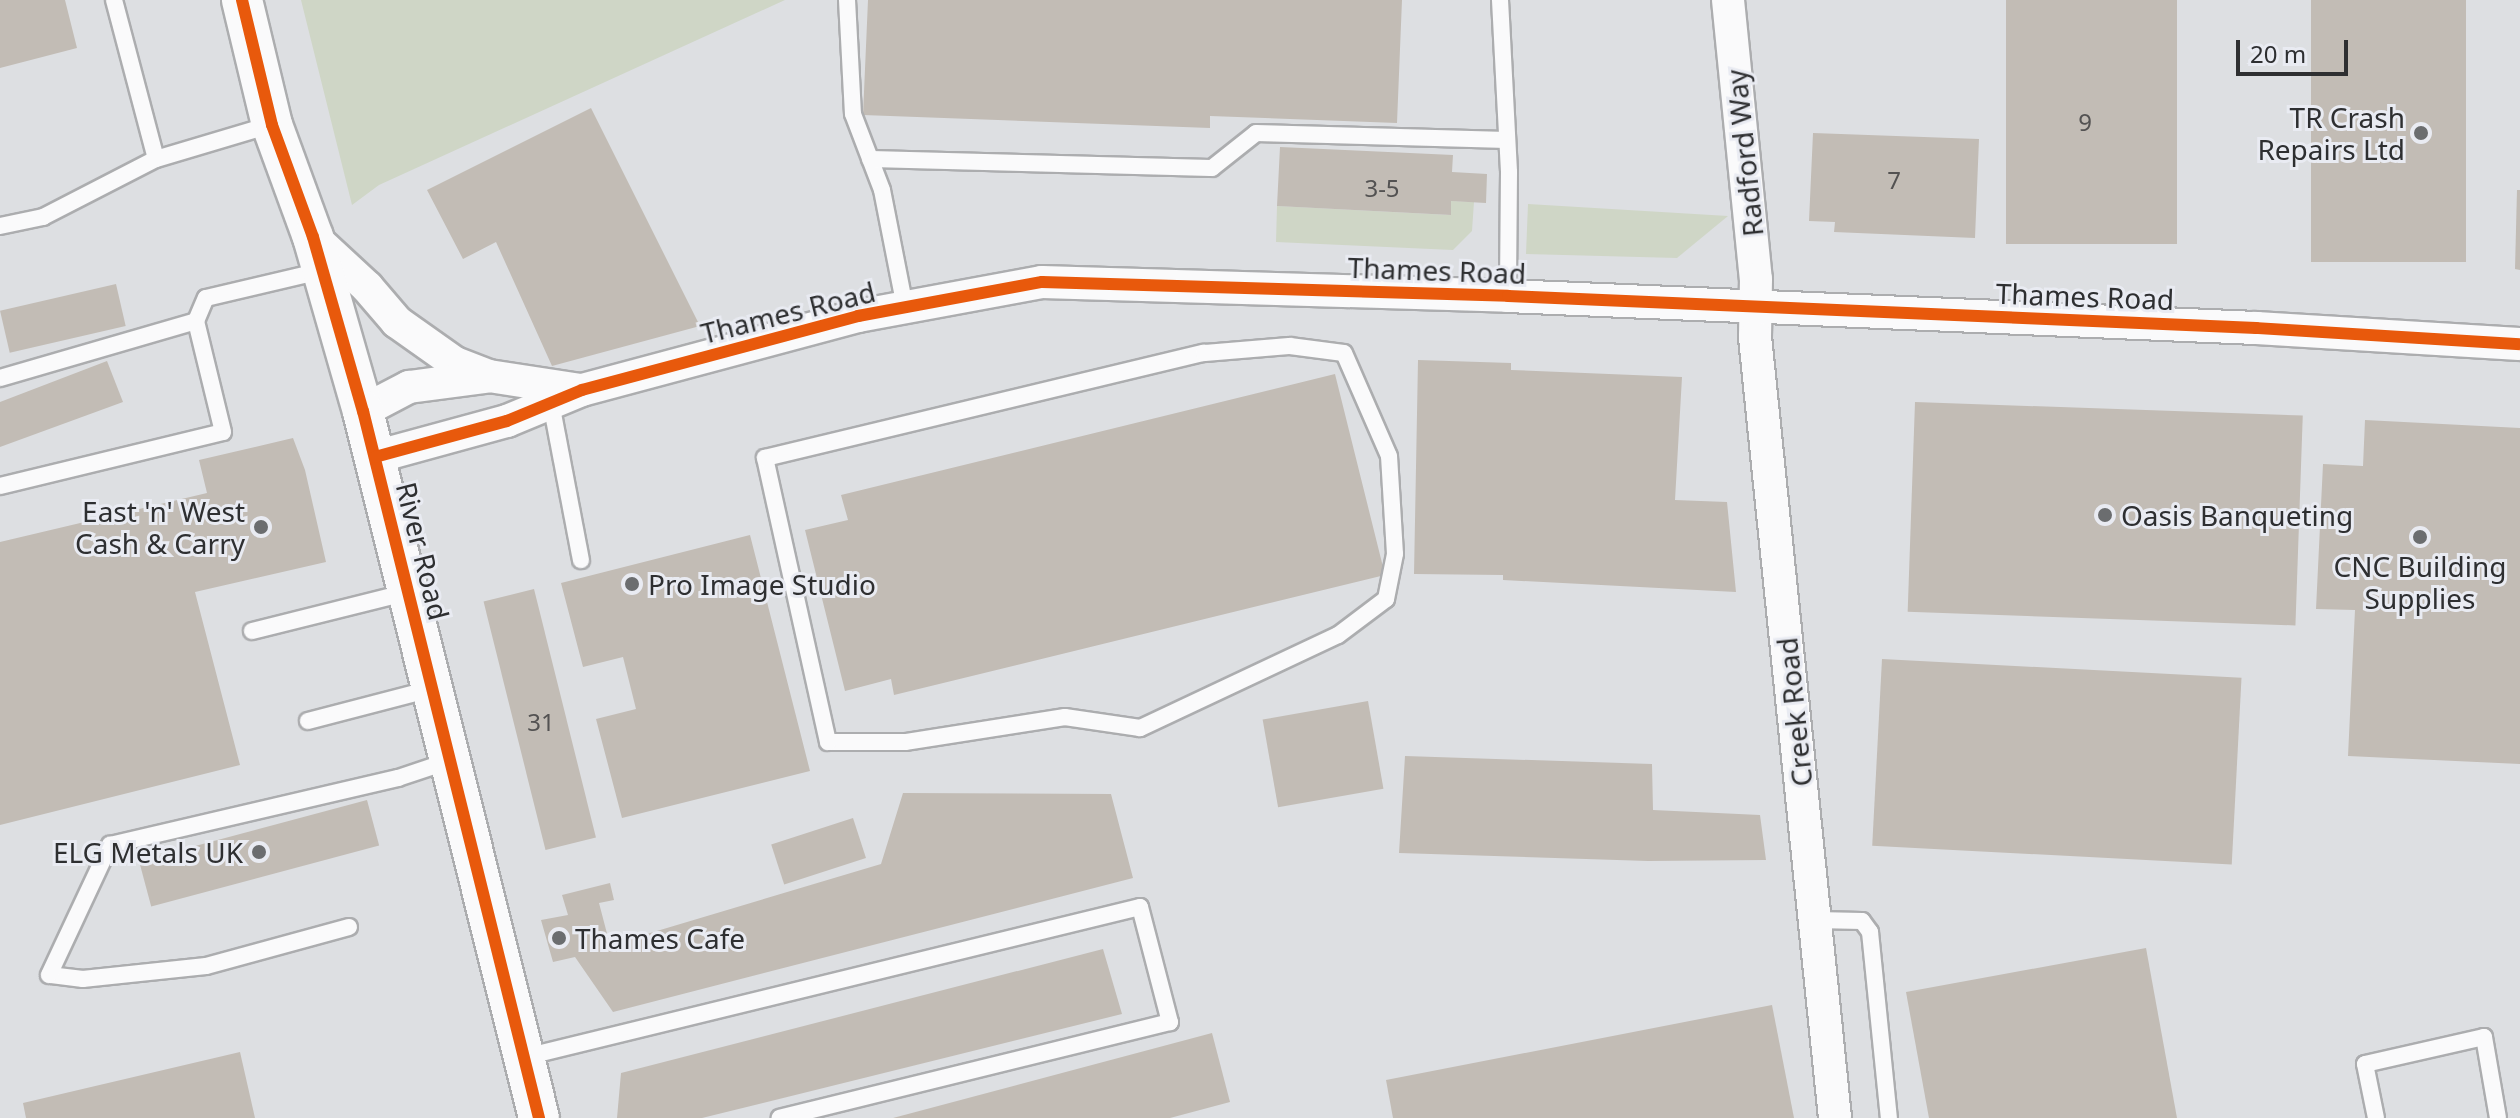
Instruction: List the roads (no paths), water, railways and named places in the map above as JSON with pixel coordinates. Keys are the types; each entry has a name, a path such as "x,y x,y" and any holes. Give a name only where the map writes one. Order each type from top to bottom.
{"street":[{"name":"River Road","path":"242,0 272,125 318,254 363,411 539,1118"},
{"name":"Radford Way","path":"1728,0 1743,122 1757,307"},
{"path":"318,254 367,287 397,322 455,363 489,376"},
{"name":"Thames Road","path":"375,457 507,421 582,390 858,316 1042,282 1508,296 2240,327 2520,344"},
{"name":"Creek Road","path":"1757,307 1755,337 1835,1118"},
{"path":"363,411 409,387 458,378 489,376 582,390"}],"lane":[{"path":"114,0 156,159"},
{"path":"847,0 853,114 882,190 905,307"},
{"path":"1500,0 1507,140 1508,296"},
{"path":"0,226 43,217 156,159 272,125"},
{"path":"870,159 1212,168 1256,133 1507,140"},
{"path":"0,486 223,432 196,321 206,298 318,254"},
{"path":"0,378 196,321"},
{"path":"1290,346 1344,353 1389,456 1395,554 1386,599 1338,635 1140,728 1065,717 905,742 828,742 765,458 1204,353 1290,346"},
{"path":"551,403 581,560"},
{"path":"252,631 408,592"},
{"path":"308,721 431,689"},
{"path":"349,927 206,966 83,979 49,975 110,845 398,778 449,761"},
{"path":"524,1057 1140,907 1170,1022 780,1118"},
{"path":"1816,920 1862,921 1870,932 1889,1118"},
{"path":"2376,1118 2365,1064 2484,1037 2498,1118"}],"place":[{"name":"TR Crash Repairs Ltd","path":"2421,133"},
{"name":"Oasis Banqueting","path":"2105,515"},
{"name":"East 'n' West Cash & Carry","path":"261,527"},
{"name":"CNC Building Supplies","path":"2420,537"},
{"name":"Pro Image Studio","path":"632,584"},
{"name":"ELG Metals UK","path":"259,852"},
{"name":"Thames Cafe","path":"559,938"}]}
